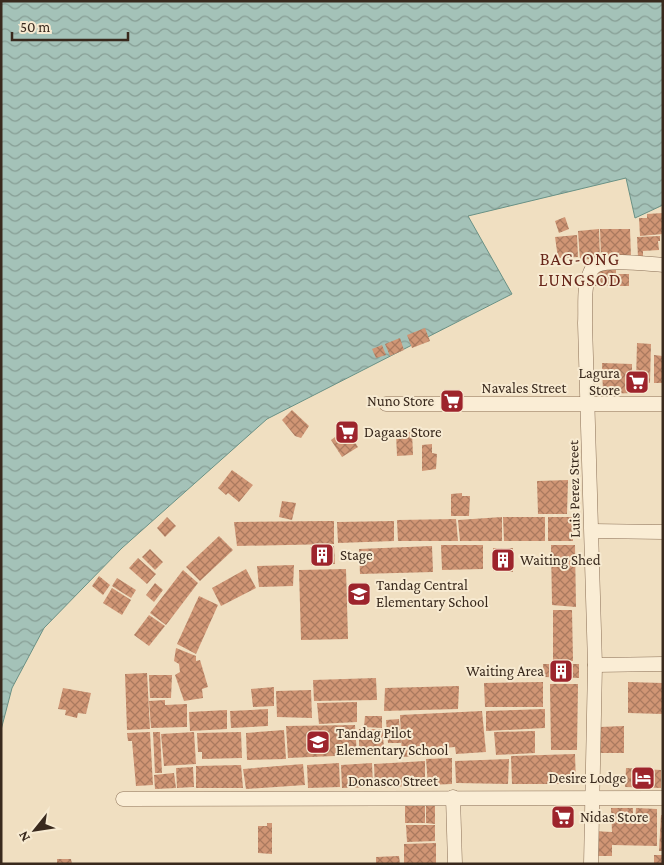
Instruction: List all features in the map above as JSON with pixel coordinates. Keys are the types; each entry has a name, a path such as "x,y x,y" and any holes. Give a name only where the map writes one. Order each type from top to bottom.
{"street":[{"name":"Luis Perez Street","path":"591,864 595,665 589,404 585,324 589,275 598,264 624,262 663,265"},
{"name":"Navales Street","path":"386,404 663,404"},
{"path":"592,531 663,532"},
{"path":"595,665 663,664"},
{"path":"453,797 454,864"},
{"name":"Donasco Street","path":"123,799 663,798"}],"water":[{"path":"1,1 663,1 663,205 635,218 626,178 468,216 512,294 267,419 122,548 44,628 12,688 1,730"}],"building":[{"path":"663,213 663,234 640,236 639,218 647,218 647,214"},
{"path":"565,217 569,229 559,233 555,221"},
{"path":"599,229 600,258 580,260 578,231"},
{"path":"600,229 630,229 631,257 601,257"},
{"path":"577,235 578,257 558,258 555,237"},
{"path":"660,236 660,241 658,241 659,250 643,251 643,257 638,257 637,237"},
{"path":"616,266 616,274 629,274 629,286 595,286 595,267"},
{"path":"425,328 430,341 412,348 407,335"},
{"path":"400,338 404,350 390,356 385,344"},
{"path":"637,343 651,344 650,383 636,382"},
{"path":"382,345 386,355 376,358 372,349"},
{"path":"654,355 663,356 663,383 654,383"},
{"path":"602,363 632,364 632,393 603,394"},
{"path":"292,410 309,426 301,438 295,436 282,420"},
{"path":"346,429 358,447 342,457 331,440"},
{"path":"412,432 413,455 397,456 396,433"},
{"path":"432,444 432,453 437,454 436,469 422,471 422,445"},
{"path":"232,470 253,485 239,502 218,488"},
{"path":"568,480 567,514 538,514 537,481"},
{"path":"462,493 462,496 470,496 469,516 451,516 451,494"},
{"path":"282,501 296,503 292,520 279,517"},
{"path":"167,517 176,526 165,537 157,528"},
{"path":"502,517 502,541 460,541 458,520"},
{"path":"503,517 545,517 545,541 504,541"},
{"path":"548,517 573,517 573,541 548,541"},
{"path":"456,519 458,541 398,541 397,520"},
{"path":"334,521 334,544 237,546 234,522"},
{"path":"394,521 394,541 338,543 337,522"},
{"path":"219,536 233,550 200,581 186,567"},
{"path":"441,545 483,545 483,569 442,570"},
{"path":"551,545 575,545 576,607 552,605"},
{"name":"Stage","path":"334,546 335,564 311,565 310,547"},
{"path":"432,546 433,572 360,574 359,549"},
{"name":"Waiting Shed","path":"493,548 513,548 513,572 493,571"},
{"path":"150,549 163,562 155,570 142,557"},
{"path":"138,558 156,574 147,584 129,568"},
{"path":"294,565 293,586 259,587 257,566"},
{"path":"246,569 256,588 221,606 212,588"},
{"path":"346,569 348,639 301,640 299,570"},
{"path":"183,570 198,583 166,625 150,613"},
{"path":"99,576 110,585 103,595 92,586"},
{"path":"117,578 136,590 131,598 112,586"},
{"path":"155,583 163,590 154,602 146,595"},
{"path":"112,588 131,600 122,615 103,603"},
{"path":"199,596 218,605 196,654 177,644"},
{"path":"553,610 572,610 573,661 553,660"},
{"path":"149,615 165,626 149,646 134,635"},
{"path":"176,648 196,656 196,661 200,660 208,687 202,689 203,698 184,701 175,675 180,672 179,664 174,661"},
{"name":"Waiting Area","path":"543,664 579,664 579,678 544,677"},
{"path":"147,673 150,729 127,730 125,674"},
{"path":"149,675 172,675 171,698 150,698"},
{"path":"376,678 377,700 314,701 313,680"},
{"path":"543,682 543,707 485,707 484,683"},
{"path":"628,682 663,683 663,714 628,713"},
{"path":"550,684 578,684 577,750 551,750"},
{"path":"459,686 458,709 384,711 385,688"},
{"path":"274,687 274,706 253,707 251,689"},
{"path":"63,688 91,693 86,714 78,713 77,718 65,715 66,710 58,709"},
{"path":"311,690 312,718 277,717 276,691"},
{"path":"165,700 165,705 187,704 187,727 151,728 149,701"},
{"path":"357,702 357,722 319,724 317,703"},
{"path":"268,709 268,726 231,728 230,711"},
{"path":"545,709 545,728 486,731 486,711"},
{"path":"227,710 227,729 190,731 189,712"},
{"path":"482,711 486,752 456,754 455,747 430,749 430,755 402,757 400,715"},
{"path":"365,716 382,716 382,728 364,727"},
{"path":"399,719 401,743 388,743 386,720"},
{"path":"355,725 357,755 288,758 286,726"},
{"path":"624,726 624,753 600,753 600,727"},
{"path":"359,729 383,729 384,754 359,754"},
{"path":"284,730 286,759 247,760 246,733"},
{"path":"535,731 535,753 496,755 494,732"},
{"path":"150,732 153,785 136,786 132,741 128,741 127,733"},
{"path":"153,732 160,732 162,773 155,773"},
{"path":"194,732 196,764 164,766 161,734"},
{"path":"241,732 242,758 202,759 202,752 198,752 197,733"},
{"path":"575,754 576,784 512,784 511,756"},
{"path":"452,758 452,784 428,785 426,759"},
{"path":"509,759 508,784 456,783 455,761"},
{"path":"425,761 425,785 375,788 374,764"},
{"path":"339,763 340,787 308,788 307,765"},
{"path":"372,763 373,787 342,788 341,765"},
{"path":"303,764 305,785 246,789 243,769"},
{"path":"241,765 243,788 196,788 196,766"},
{"path":"193,767 194,787 177,788 176,768"},
{"name":"Desire Lodge","path":"626,768 661,770 661,788 625,787"},
{"path":"174,773 176,788 155,789 154,775"},
{"path":"426,805 435,805 435,824 426,823"},
{"path":"405,806 425,806 425,823 405,823"},
{"path":"611,808 633,808 633,822 635,822 636,808 657,809 657,846 612,845 612,856 594,856 593,831 612,832"},
{"path":"661,815 663,815 663,851 659,851"},
{"path":"267,823 272,823 272,854 258,853 258,826 267,826"},
{"path":"406,825 435,825 435,841 407,842"},
{"path":"436,843 436,864 404,864 404,844"},
{"path":"654,855 663,855 663,864 654,864"},
{"path":"399,856 400,864 376,864 376,857"},
{"path":"57,859 71,859 72,864 57,864"}],"place":[{"name":"Lagura Store","path":"637,382"},
{"name":"Nuno Store","path":"452,401"},
{"name":"Dagaas Store","path":"347,432"},
{"name":"Stage","path":"322,555"},
{"name":"Waiting Shed","path":"503,560"},
{"name":"Tandag Central Elementary School","path":"359,594"},
{"name":"Waiting Area","path":"561,671"},
{"name":"Tandag Pilot Elementary School","path":"318,742"},
{"name":"Desire Lodge","path":"643,778"},
{"name":"Nidas Store","path":"563,817"}],"district":[{"name":"BAG-ONG LUNGSOD","path":"580,269"}]}
